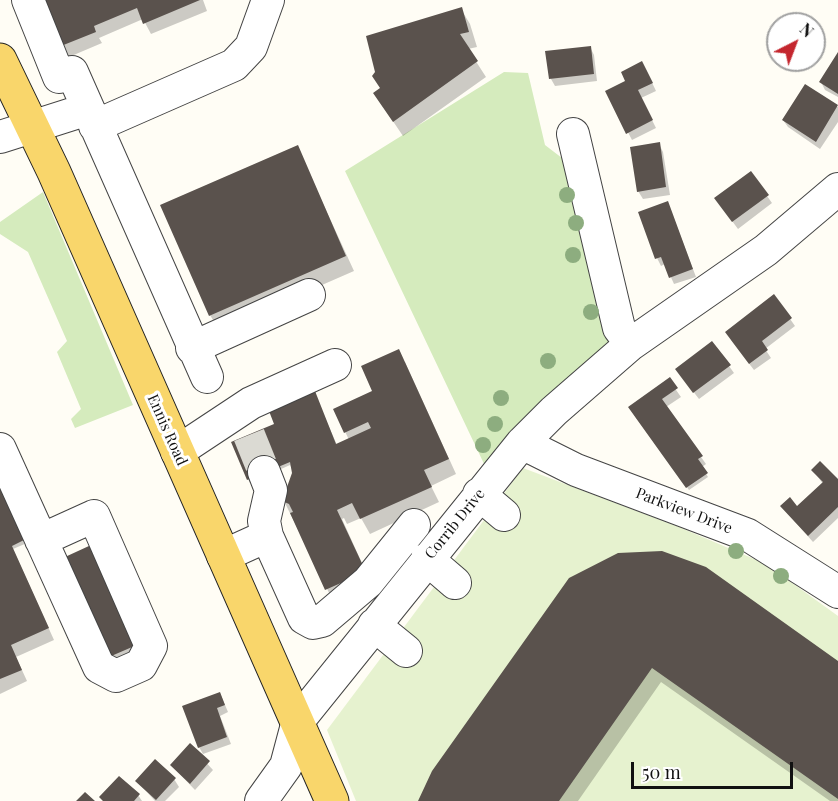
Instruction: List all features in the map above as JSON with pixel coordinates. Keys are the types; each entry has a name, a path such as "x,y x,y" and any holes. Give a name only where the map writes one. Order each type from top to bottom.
{"main road":[{"name":"Ennis Road","path":"0,60 32,126 332,801"}],"street":[{"path":"28,0 59,77 72,72 192,348 207,377"},
{"path":"0,137 32,126 91,118 234,65 251,47 268,0"},
{"path":"573,134 619,328 631,345"},
{"name":"Corrib Drive","path":"298,721 479,494 522,443 562,403 631,345 766,250 838,189"},
{"path":"192,348 309,295"},
{"path":"177,452 244,423 251,403 335,365"},
{"name":"Parkview Drive","path":"522,443 586,474 748,536 834,582"},
{"path":"0,449 41,540 99,667 116,676 141,665 151,646 94,516 41,540"},
{"path":"264,472 271,490 264,521 267,536 304,618 313,623 322,621 368,582 414,525"},
{"path":"479,494 504,515"},
{"path":"224,556 267,536"},
{"path":"427,559 455,583"},
{"path":"368,582 383,613 406,651"},
{"path":"261,801 286,766 298,721"}],"green space":[{"path":"504,72 528,73 545,145 575,168 612,345 486,468 345,171"},
{"path":"43,192 133,405 75,428 71,419 81,409 57,352 67,341 28,252 0,234 0,222"},
{"path":"523,468 679,527 766,564 838,616 838,801 356,801 327,730"}],"building":[{"path":"41,0 200,0 143,24 137,8 94,26 96,32 61,46"},
{"path":"462,7 469,32 460,34 478,61 393,122 373,93 380,88 372,76 375,72 366,36"},
{"path":"591,46 594,74 549,79 545,51"},
{"path":"838,52 838,94 819,82"},
{"path":"642,61 653,83 638,90 653,120 626,134 605,91 625,81 621,72"},
{"path":"805,84 838,105 816,142 782,120"},
{"path":"660,142 666,187 637,192 630,147"},
{"path":"298,145 346,256 209,316 160,205"},
{"path":"751,171 769,195 732,222 714,198"},
{"path":"668,201 693,269 669,278 661,257 655,259 638,212"},
{"path":"774,294 792,318 762,341 768,350 749,364 725,332"},
{"path":"712,341 731,365 693,393 675,369"},
{"path":"399,349 449,459 424,470 432,487 360,519 352,503 337,510 366,572 325,590 290,513 293,512 289,504 282,501 292,473 290,462 247,480 231,442 274,424 269,411 315,391 336,444 371,428 368,422 344,433 333,409 372,391 361,366"},
{"path":"670,377 678,388 662,399 703,456 698,459 708,473 686,488 628,407"},
{"path":"820,461 838,479 838,507 808,536 780,506 790,497 797,506 823,482 811,470"},
{"path":"0,482 26,539 12,546 49,628 11,645 22,670 0,679"},
{"path":"102,540 146,641 109,657 65,557"},
{"path":"662,551 706,567 838,661 838,799 652,668 559,801 418,801 432,771 569,578 618,553"},
{"path":"220,692 225,705 217,708 227,737 198,748 182,706"},
{"path":"190,743 210,761 190,784 170,765"},
{"path":"155,759 176,778 156,800 135,781"},
{"path":"119,776 140,794 134,801 103,801 99,797"},
{"path":"85,792 95,801 76,801"}],"tunnel":[{"path":"249,435 264,472"}]}
